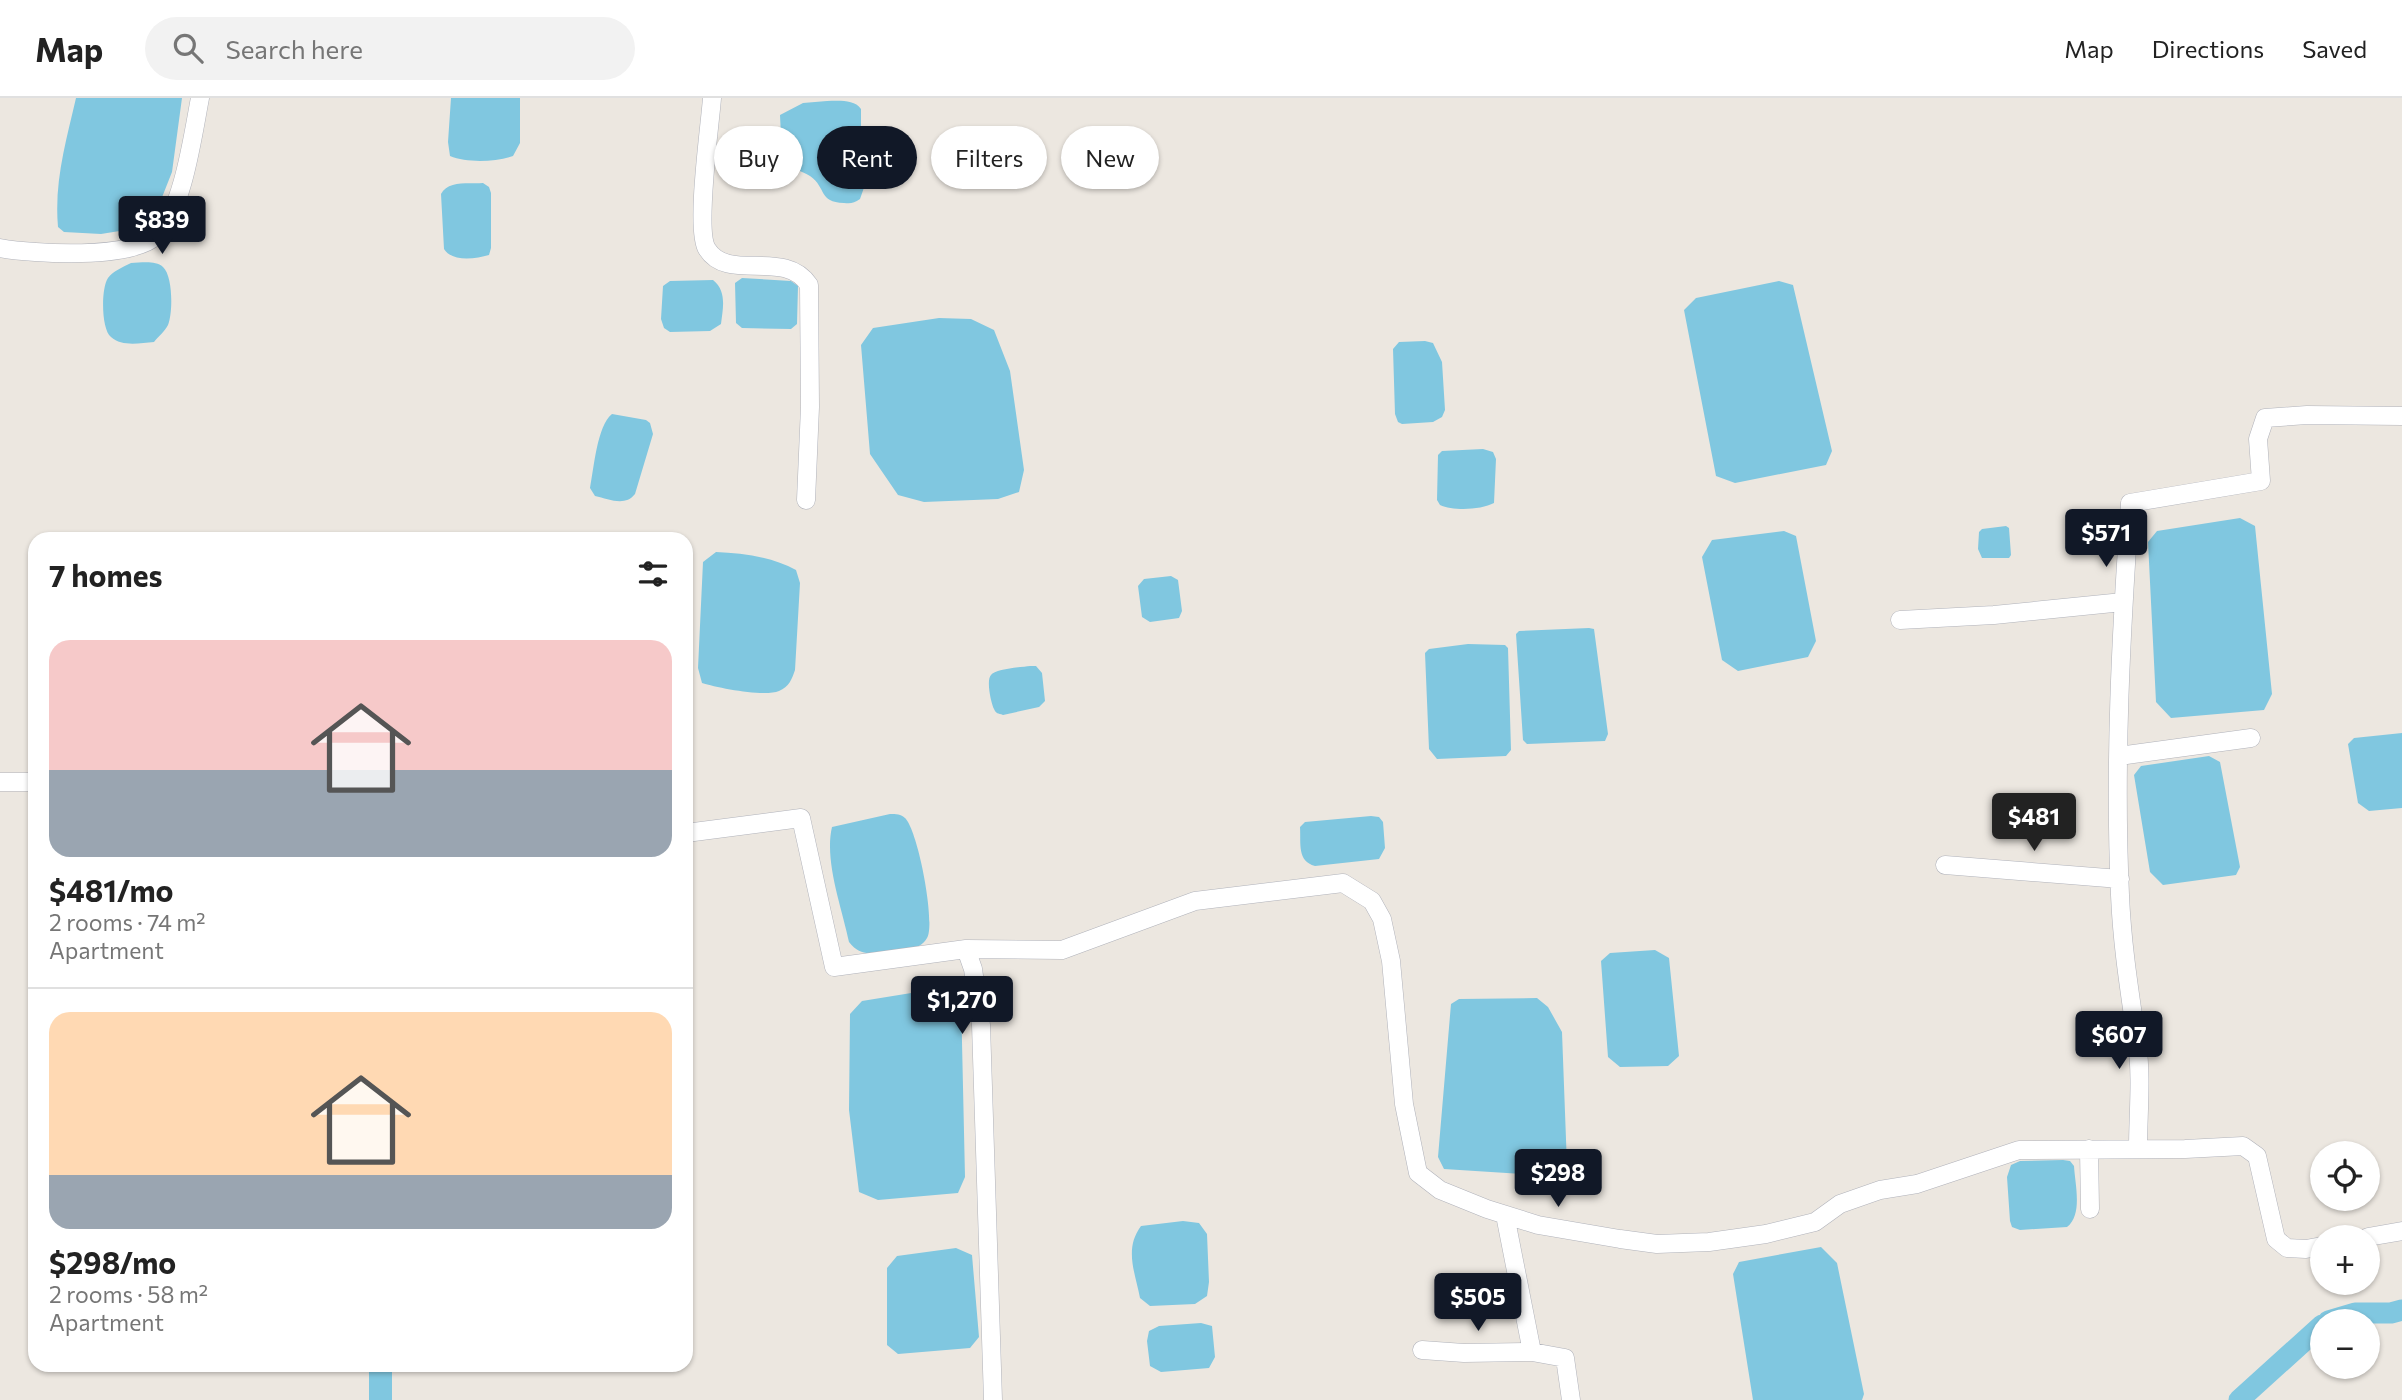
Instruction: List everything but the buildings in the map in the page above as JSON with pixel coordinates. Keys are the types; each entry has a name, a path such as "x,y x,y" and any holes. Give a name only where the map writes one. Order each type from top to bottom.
{"street":[{"path":"0,248 50,253 121,251 156,237 170,218 187,163 200,98"},
{"path":"712,98 703,217 703,238 707,248 713,255 732,264 787,268 804,278 809,285 810,407 806,500"},
{"path":"2138,1149 2137,1044 2129,991 2120,879 2119,755 2123,602 2130,503 2261,481 2258,439 2264,418 2307,415 2402,416"},
{"path":"1900,620 1994,615 2123,602"},
{"path":"2119,755 2251,738"},
{"path":"0,782 28,782"},
{"path":"693,832 801,818 834,967 967,949 1062,950 1195,901 1343,883 1371,901 1382,919 1391,961 1404,1104 1418,1173 1440,1190 1538,1225 1657,1244 1710,1242 1766,1234 1815,1222 1840,1204 1880,1191 1917,1184 2018,1150 2243,1146 2257,1156 2276,1238 2287,1248 2310,1248"},
{"path":"1945,865 2120,879"},
{"path":"967,949 973,969 981,1025 993,1400"},
{"path":"2089,1149 2090,1209"},
{"path":"1505,1215 1532,1352"},
{"path":"2380,1235 2402,1231"},
{"path":"1422,1350 1464,1353 1532,1352 1565,1358 1571,1400"}],"water":[{"path":"76,98 182,98 172,172 155,215 138,228 101,234 64,232 58,227 59,178"},
{"path":"451,98 520,98 520,143 513,156 481,161 450,156 448,142"},
{"path":"841,101 850,102 861,109 861,126 817,126 817,184 803,173 803,126 781,126 780,115 803,103"},
{"path":"483,183 489,187 491,193 489,255 471,258 452,256 444,249 441,194 453,185"},
{"path":"820,189 864,189 860,199 852,203 836,202 826,197"},
{"path":"131,263 156,263 163,267 169,278 170,319 167,327 154,342 120,342 111,337 105,326 104,290 108,278"},
{"path":"742,278 791,281 798,286 797,324 791,329 742,328 736,323 735,283"},
{"path":"713,280 722,295 721,324 710,331 670,332 664,328 661,319 663,286 670,281"},
{"path":"1779,281 1793,285 1832,451 1826,465 1735,483 1716,476 1684,310 1696,298"},
{"path":"939,318 971,319 994,330 1010,371 1024,470 1019,492 998,499 924,502 898,495 870,454 861,345 873,328"},
{"path":"1399,342 1433,343 1442,362 1445,410 1442,417 1433,422 1402,424 1398,422 1395,414 1393,349"},
{"path":"612,414 646,420 650,423 653,434 635,494 622,501 595,496 590,488 600,437"},
{"path":"1483,449 1493,452 1496,459 1494,503 1467,509 1440,505 1437,500 1438,455 1442,451"},
{"path":"2240,518 2255,526 2272,694 2264,710 2171,718 2156,702 2148,542 2157,531"},
{"path":"2006,526 2009,528 2009,558 1982,558 1978,549 1979,532 1982,529"},
{"path":"1784,531 1796,536 1816,641 1808,657 1738,671 1722,660 1702,557 1712,540"},
{"path":"716,552 758,556 796,570 800,583 795,670 788,685 779,691 752,692 702,683 698,668 703,562"},
{"path":"1171,576 1178,580 1182,611 1179,618 1150,622 1142,617 1138,586 1144,579"},
{"path":"1594,629 1608,734 1605,741 1527,744 1523,740 1516,634 1519,631"},
{"path":"1468,644 1505,645 1508,648 1511,750 1506,756 1437,759 1429,749 1425,653 1429,649"},
{"path":"1036,666 1042,673 1045,701 1039,707 1003,715 996,713 990,692 991,675 1003,670"},
{"path":"2402,733 2402,808 2369,811 2358,803 2348,744 2354,738"},
{"path":"2209,756 2220,762 2240,867 2236,875 2163,885 2150,872 2134,775 2141,766"},
{"path":"890,814 905,818 915,840 927,897 929,929 927,938 915,948 866,953 849,942 832,869 832,827"},
{"path":"1379,817 1383,822 1385,848 1379,859 1315,866 1305,860 1301,851 1300,827 1305,822"},
{"path":"1655,950 1669,958 1679,1056 1668,1066 1620,1067 1608,1057 1601,961 1610,953"},
{"path":"942,988 961,997 965,1177 958,1193 878,1200 859,1192 849,1110 850,1014 862,1001"},
{"path":"1537,998 1548,1007 1562,1032 1567,1166 1554,1176 1444,1169 1438,1157 1451,1004 1459,999"},
{"path":"2020,1161 2070,1161 2074,1166 2077,1207 2072,1222 2067,1227 2020,1230 2012,1227 2007,1177 2011,1165"},
{"path":"1183,1221 1199,1223 1207,1234 1207,1296 1195,1304 1150,1306 1140,1298 1134,1270 1132,1252 1136,1235 1141,1226"},
{"path":"1821,1247 1837,1263 1864,1394 1862,1400 1753,1400 1733,1274 1739,1262"},
{"path":"956,1248 972,1255 979,1337 970,1348 898,1354 887,1345 887,1268 897,1256"},
{"path":"1201,1323 1212,1326 1215,1357 1209,1368 1161,1372 1150,1366 1147,1341 1149,1331 1159,1326"},
{"path":"369,1372 392,1372 392,1400 369,1400"}],"waterway":[{"path":"2380,1313 2402,1310"},
{"path":"2239,1400 2310,1336"}]}
